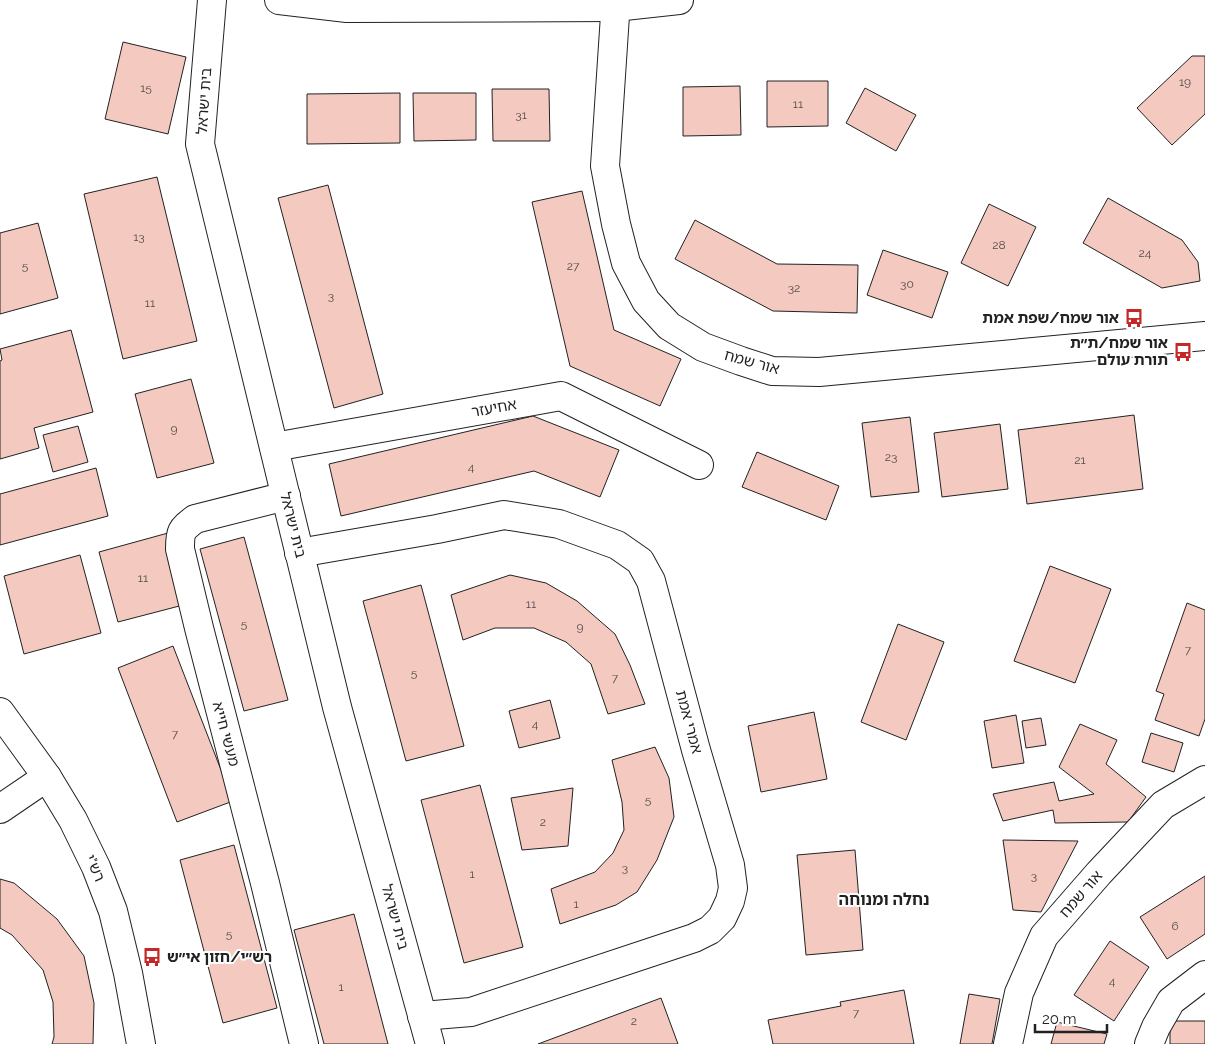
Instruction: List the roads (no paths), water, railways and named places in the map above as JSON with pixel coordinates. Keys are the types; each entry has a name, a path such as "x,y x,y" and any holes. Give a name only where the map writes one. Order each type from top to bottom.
{"street":[{"name":"בית ישראל","path":"212,0 200,144 337,707 430,1044"},
{"path":"279,0 347,8 679,0"},
{"name":"אור שמח","path":"615,3 605,166 616,224 626,263 646,301 669,326 703,347 772,371 819,372 1205,336"},
{"name":"אחיעזר","path":"274,447 561,396 699,465"},
{"name":"מעשי חייא","path":"286,496 195,519 184,528 180,536 180,549 263,874 304,1044"},
{"name":"אמרי אמת","path":"300,553 421,532 504,515 559,524 618,545 640,561 652,581 696,750 730,865 733,888 730,902 722,918 710,930 694,938 471,1012 422,1016"},
{"name":"רש\"י","path":"0,712 47,777 96,868 113,911 128,973 141,1044"},
{"path":"0,809 47,777"},
{"name":"אור שמח","path":"1008,1044 1019,993 1044,936 1099,873 1163,805 1205,780"},
{"path":"1149,1044 1156,1027 1171,1001 1205,974"}],"place":[{"name":"אור שמח/שפת אמת","path":"1134,318"},
{"name":"אור שמח/ת״ת תורת עולם","path":"1183,352"},
{"name":"רש״י/חזון אי״ש","path":"152,957"}],"district":[{"name":"נחלה ומנוחה","path":"884,899"}]}
